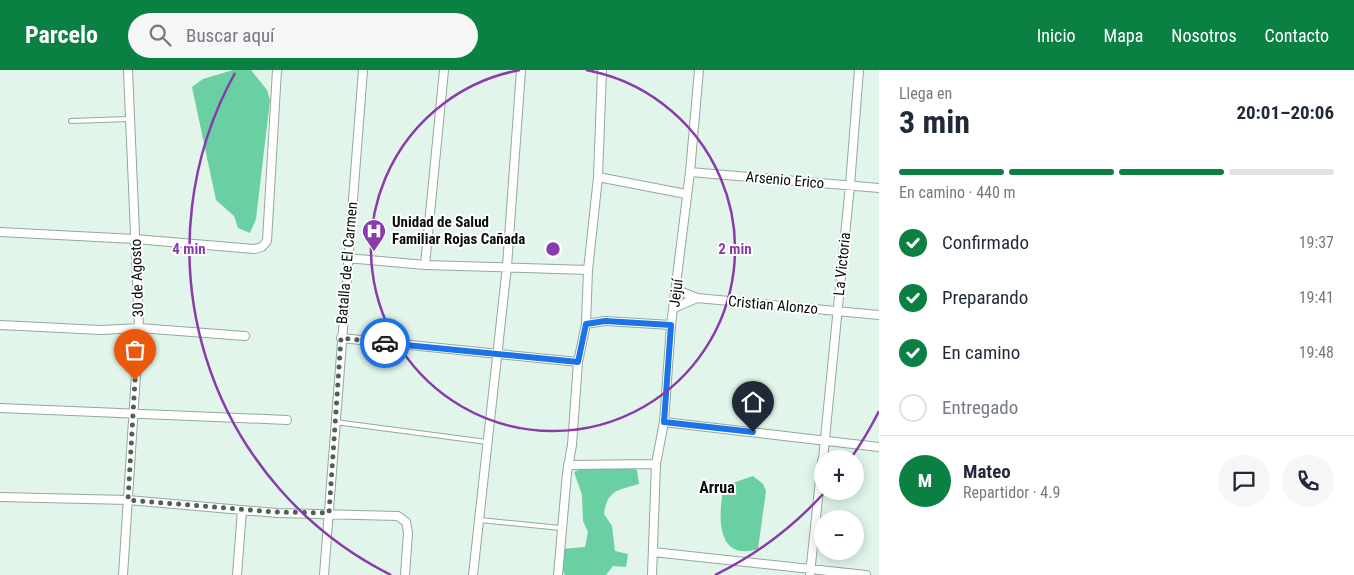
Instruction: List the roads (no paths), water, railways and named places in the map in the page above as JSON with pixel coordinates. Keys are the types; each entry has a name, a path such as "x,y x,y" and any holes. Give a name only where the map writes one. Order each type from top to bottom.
{"street":[{"name":"30 de Agosto","path":"123,575 139,328 128,70"},
{"path":"0,232 135,239 254,249 262,247 267,241 277,70"},
{"name":"Batalla de El Carmen","path":"324,575 334,422 363,70"},
{"path":"425,264 444,70"},
{"path":"473,575 507,266 522,70"},
{"path":"558,575 568,465 572,445 578,362 586,324 588,270 598,177 602,70"},
{"name":"Jejuí","path":"652,575 656,464 664,422 671,325 677,290 686,194 690,172 699,70"},
{"name":"La Victoria","path":"824,450 850,185 859,70"},
{"name":"Arsenio Erico","path":"690,172 879,188"},
{"path":"598,177 686,194"},
{"path":"347,258 425,264 588,270"},
{"name":"Cristian Alonzo","path":"677,290 697,298 879,315"},
{"name":"Cristian Alonzo","path":"674,308 697,298"},
{"path":"586,324 613,321 671,325"},
{"path":"0,325 101,330 139,328 245,336"},
{"path":"341,338 578,362"},
{"path":"0,408 286,420"},
{"path":"664,422 879,447"},
{"path":"568,465 656,464"},
{"path":"0,497 128,500 242,510 398,516 406,522 408,533 405,575"},
{"name":"La Victoria","path":"810,572 818,500"},
{"path":"237,575 242,510"},
{"path":"653,552 810,572 866,575"}],"lane":[{"path":"71,122 129,118"},
{"path":"334,422 487,442"},
{"path":"479,520 562,528"}],"place":[{"name":"Unidad de Salud Familiar Rojas Cañada","path":"374,252"}],"district":[{"name":"Arrua","path":"717,487"}]}
